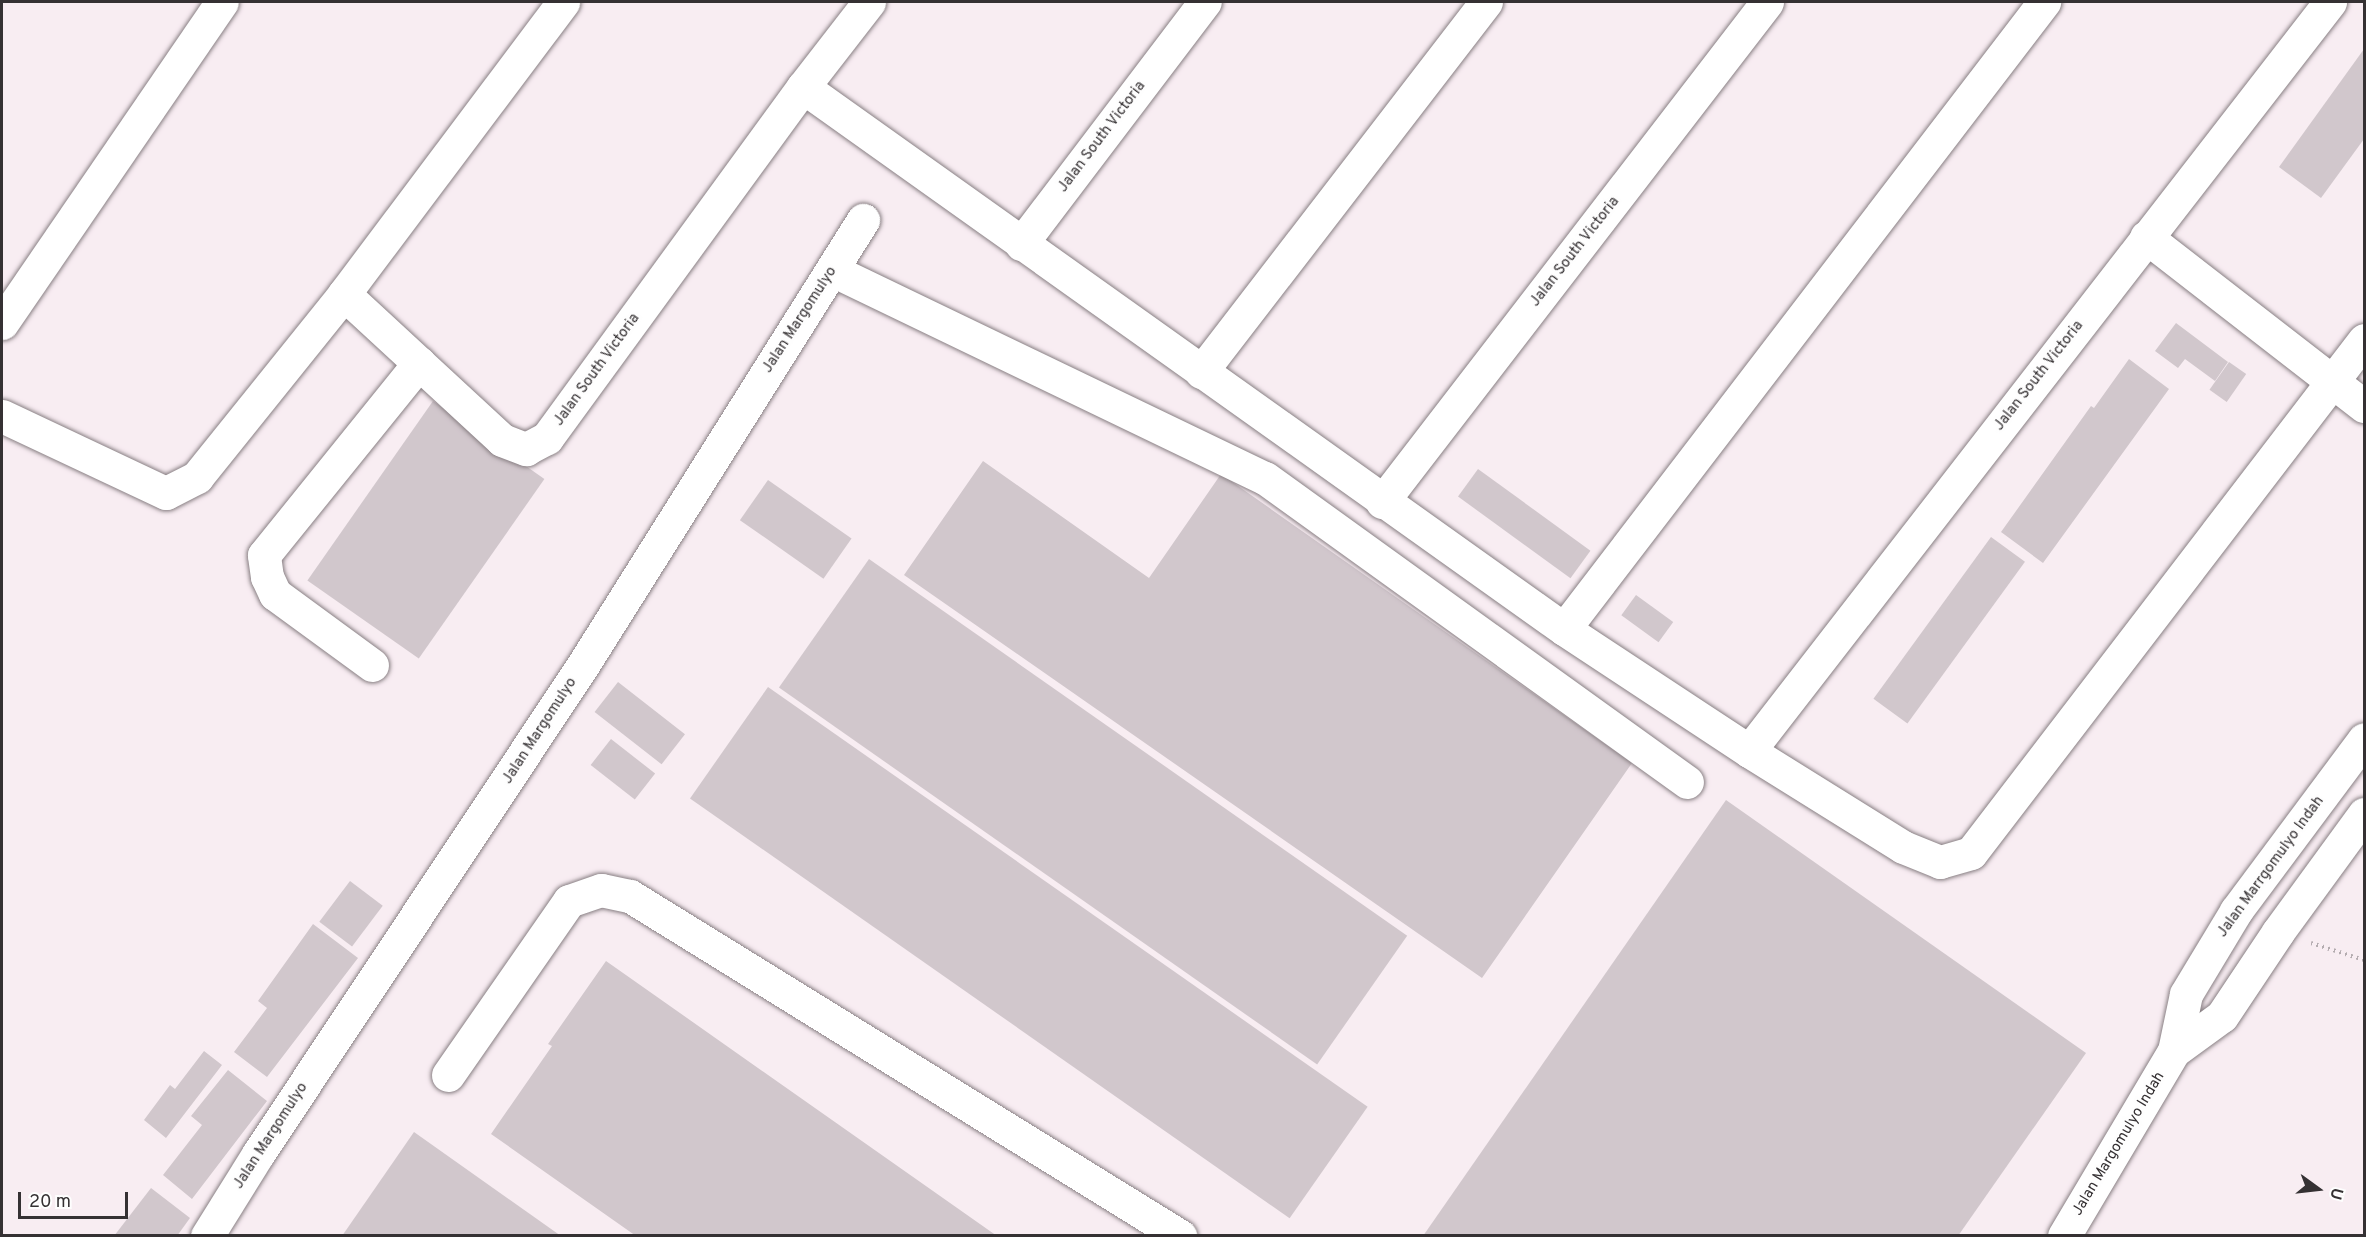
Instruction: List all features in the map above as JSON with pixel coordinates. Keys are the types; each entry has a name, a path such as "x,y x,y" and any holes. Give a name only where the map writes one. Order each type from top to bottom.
{"street":[{"path":"2,323 222,2"},
{"path":"2,416 166,493 197,477 344,294 563,2"},
{"name":"Jalan South Victoria","path":"344,294 502,440 526,449 547,438 803,87 869,2"},
{"name":"Jalan South Victoria","path":"1021,244 1204,2"},
{"path":"1201,372 1486,2"},
{"name":"Jalan South Victoria","path":"1382,502 1767,2"},
{"path":"1564,629 2044,2"},
{"name":"Jalan South Victoria","path":"1749,751 2330,2"},
{"path":"803,87 1382,502 1564,629 1749,751 1903,847 1940,862 1971,853 2364,340"},
{"name":"Jalan Margomulyo","path":"207,1236 258,1154 583,665 863,220"},
{"path":"2146,237 2364,406"},
{"path":"832,270 1265,478 1687,782"},
{"path":"372,665 275,594 267,577 264,555 419,363"},
{"name":"Jalan Marrgomulyo Indah","path":"2174,1052 2186,994 2236,911 2364,739"},
{"path":"2174,1052 2222,1016 2278,932 2364,814"},
{"path":"448,1075 569,901 601,890 630,896 1180,1236"},
{"name":"Jalan Margomulyo Indah","path":"2064,1236 2174,1052"}],"building":[{"path":"2364,49 2364,139 2321,198 2279,167"},
{"path":"2176,323 2228,362 2215,381 2185,359 2178,368 2155,351"},
{"path":"2129,359 2169,389 2043,563 2001,532 2091,406 2094,408"},
{"path":"2229,362 2246,374 2227,402 2209,390"},
{"path":"433,401 544,479 419,658 307,580"},
{"path":"983,461 1149,578 1221,474 1632,763 1482,978 904,575"},
{"path":"1478,469 1590,551 1570,578 1458,497"},
{"path":"768,480 852,539 823,579 740,520"},
{"path":"1991,537 2025,562 1907,723 1873,699"},
{"path":"869,559 1407,936 1317,1064 779,688"},
{"path":"1636,595 1673,622 1659,642 1621,615"},
{"path":"618,682 685,734 662,764 595,712"},
{"path":"768,687 1368,1107 1290,1218 690,798"},
{"path":"611,739 655,773 635,799 591,765"},
{"path":"1726,800 2086,1053 1958,1236 1423,1236"},
{"path":"350,881 383,906 352,946 319,922"},
{"path":"313,924 358,958 267,1077 234,1052 267,1008 258,1001"},
{"path":"606,961 997,1236 636,1236 491,1134 552,1046 548,1044"},
{"path":"204,1051 222,1065 166,1138 144,1120 170,1085 175,1089"},
{"path":"228,1070 267,1101 192,1199 163,1175 202,1125 191,1116"},
{"path":"414,1132 561,1236 342,1236"},
{"path":"151,1188 190,1218 177,1236 114,1236"}]}
